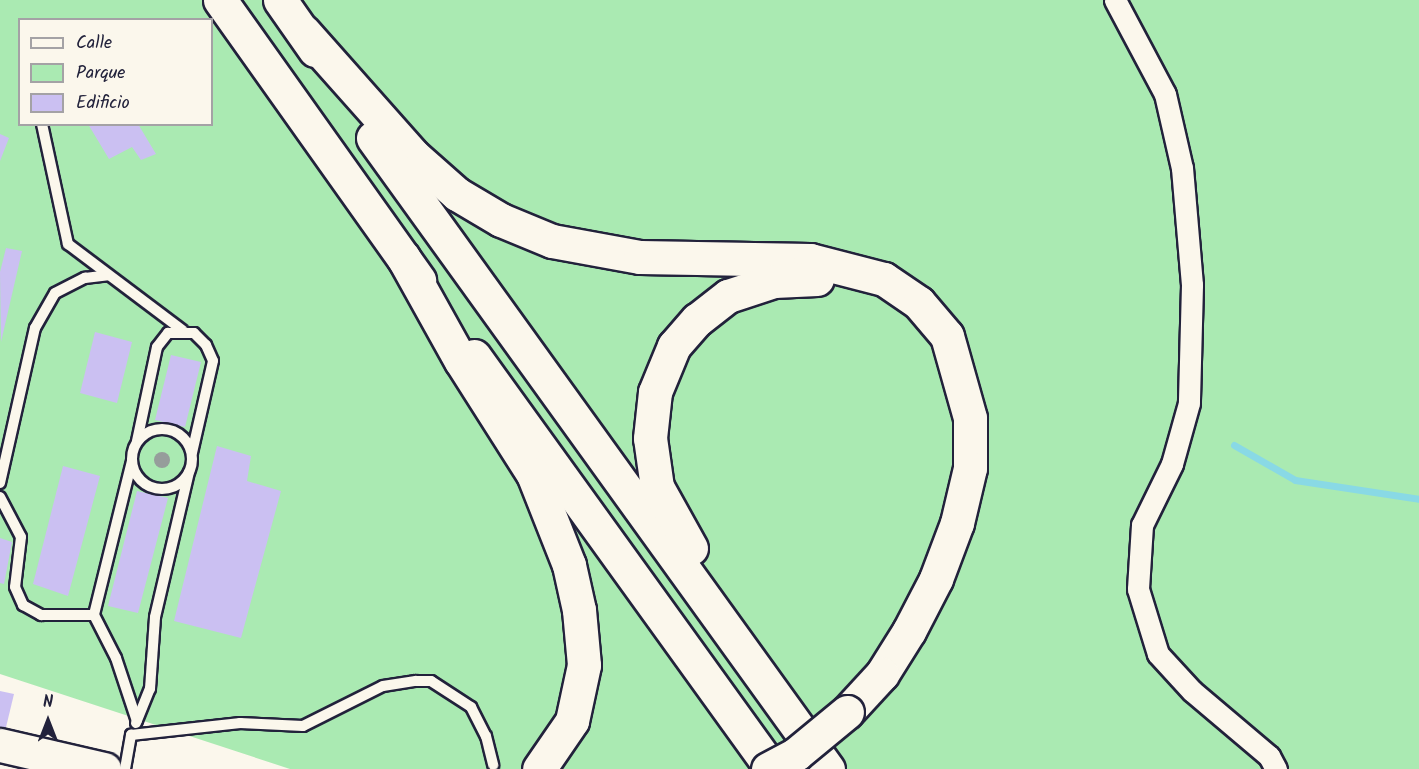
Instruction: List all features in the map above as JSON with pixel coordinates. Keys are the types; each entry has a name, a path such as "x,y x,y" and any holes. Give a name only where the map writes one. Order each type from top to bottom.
{"highway":[{"path":"220,0 770,769 796,754 847,712 882,674 909,631 936,579 957,523 970,468 970,418 947,336 920,303 884,279 810,260 640,257 552,240 501,220 457,194 413,154 303,31"},
{"path":"280,0 303,31 349,104 828,769"},
{"path":"403,257 461,361 533,474 569,565 579,610 584,665 572,722 539,769"},
{"path":"789,714 762,659 689,545 657,487 650,438 655,392 674,346 697,320 728,296 774,281 820,279 865,291 905,316 957,366"},
{"path":"0,745 104,769"}],"street":[{"path":"1115,0 1165,94 1182,168 1192,285 1189,403 1172,464 1142,525 1138,590 1158,654 1192,692 1269,756 1276,769"}],"lane":[{"path":"42,126 68,244 182,330 194,333 206,345 213,361 155,617 150,688 131,735 125,769"},
{"path":"0,483 35,328 55,293 85,278 108,274"},
{"path":"136,721 116,658 94,615 137,441 157,347 168,333 182,330"},
{"path":"137,441 154,430 165,429 182,436 192,453"},
{"path":"132,461 139,479 157,489 176,486 189,472"},
{"path":"0,497 21,537 15,586 23,605 41,615 94,615"},
{"path":"131,735 240,723 303,726 397,681 431,681 471,707 486,736 493,765"}],"green space":[{"path":"0,0 1419,0 1419,769 290,769 0,674"}],"building":[{"path":"89,126 139,126 156,154 141,160 132,147 109,159"},
{"path":"0,134 9,138 0,161"},
{"path":"6,248 22,251 1,342 0,272"},
{"path":"95,332 132,342 117,403 80,393"},
{"path":"171,355 201,362 185,427 155,420"},
{"path":"217,446 251,456 247,481 281,491 241,638 174,621"},
{"path":"63,466 100,476 68,596 33,584"},
{"path":"137,491 168,498 138,613 108,606"},
{"path":"0,538 12,542 4,584 0,583"},
{"path":"0,691 14,694 1,748 0,748"}],"waterway":[{"path":"1234,445 1295,480 1419,499"}]}
